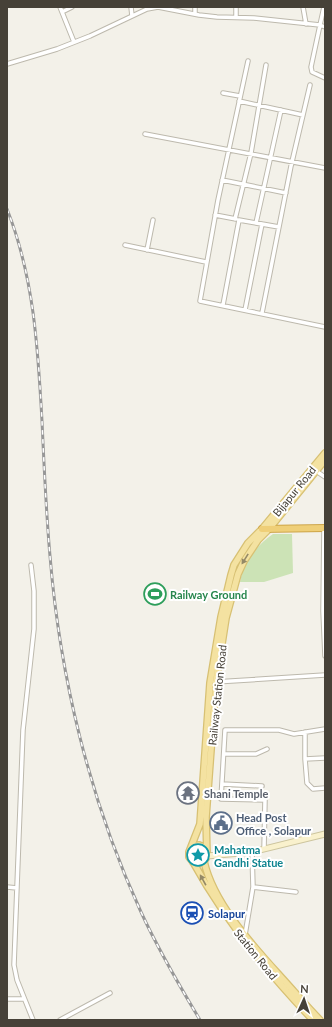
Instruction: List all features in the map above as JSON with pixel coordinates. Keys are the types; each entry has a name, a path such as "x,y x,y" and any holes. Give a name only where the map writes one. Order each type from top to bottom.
{"highway":[{"path":"266,529 325,528"}],"main road":[{"name":"Bijapur Road","path":"266,529 325,453"},
{"path":"266,529 325,460"},
{"name":"Railway Station Road","path":"192,847 200,824 213,682 221,617 234,565 248,543 266,529"},
{"name":"Railway Station Road","path":"206,848 206,817 213,682"},
{"path":"207,856 252,852 325,834"},
{"path":"199,845 206,848 207,856 204,861 199,863 190,860 189,850 192,847 199,845"},
{"name":"Station Road","path":"204,861 208,878 224,907 255,949 320,1020"},
{"name":"Station Road","path":"193,862 204,882 242,938 313,1020"}],"street":[{"path":"60,7 74,42"},
{"path":"62,12 72,7"},
{"path":"131,7 132,16"},
{"path":"7,64 74,42 147,9 158,7 217,17 254,18 320,25 325,27"},
{"path":"195,7 195,14"},
{"path":"236,7 236,17"},
{"path":"303,7 306,24"},
{"path":"324,7 313,56 312,72 325,78"},
{"path":"248,61 222,180 200,301 325,327"},
{"path":"223,305 242,184 251,153 266,65"},
{"path":"262,313 292,161 310,85"},
{"path":"223,93 240,96"},
{"path":"239,101 303,115"},
{"path":"256,223 281,110"},
{"path":"145,134 325,168"},
{"path":"222,180 286,193"},
{"path":"215,215 280,227"},
{"path":"147,250 153,220"},
{"path":"245,310 262,224"},
{"path":"125,246 206,262"},
{"path":"316,471 325,477"},
{"path":"325,528 325,656"},
{"path":"31,565 34,591 34,629 23,730 14,972 23,999 33,1020"},
{"path":"213,682 325,675"},
{"path":"264,849 265,800 221,799 225,730 279,730 294,734 325,729"},
{"path":"305,732 307,783 313,789 325,788"},
{"path":"224,754 256,754 267,749"},
{"path":"305,759 325,758"},
{"path":"222,784 262,786"},
{"path":"245,935 253,887 252,852"},
{"path":"7,887 17,888"},
{"path":"253,887 296,892"},
{"path":"60,1020 110,994"},
{"path":"7,999 23,999"}],"green space":[{"path":"273,534 292,534 293,573 264,582 240,582 244,568 256,549"}],"railway":[{"path":"7,209 23,261 33,314 39,367 47,522 55,602 61,647 80,738 92,783 123,870 154,940 200,1020"}],"place":[{"name":"Railway Ground","path":"155,594"},
{"name":"Shani Temple","path":"188,793"},
{"name":"Head Post Office , Solapur","path":"221,823"},
{"name":"Mahatma Gandhi Statue","path":"198,855"},
{"name":"Solapur","path":"192,913"}]}
